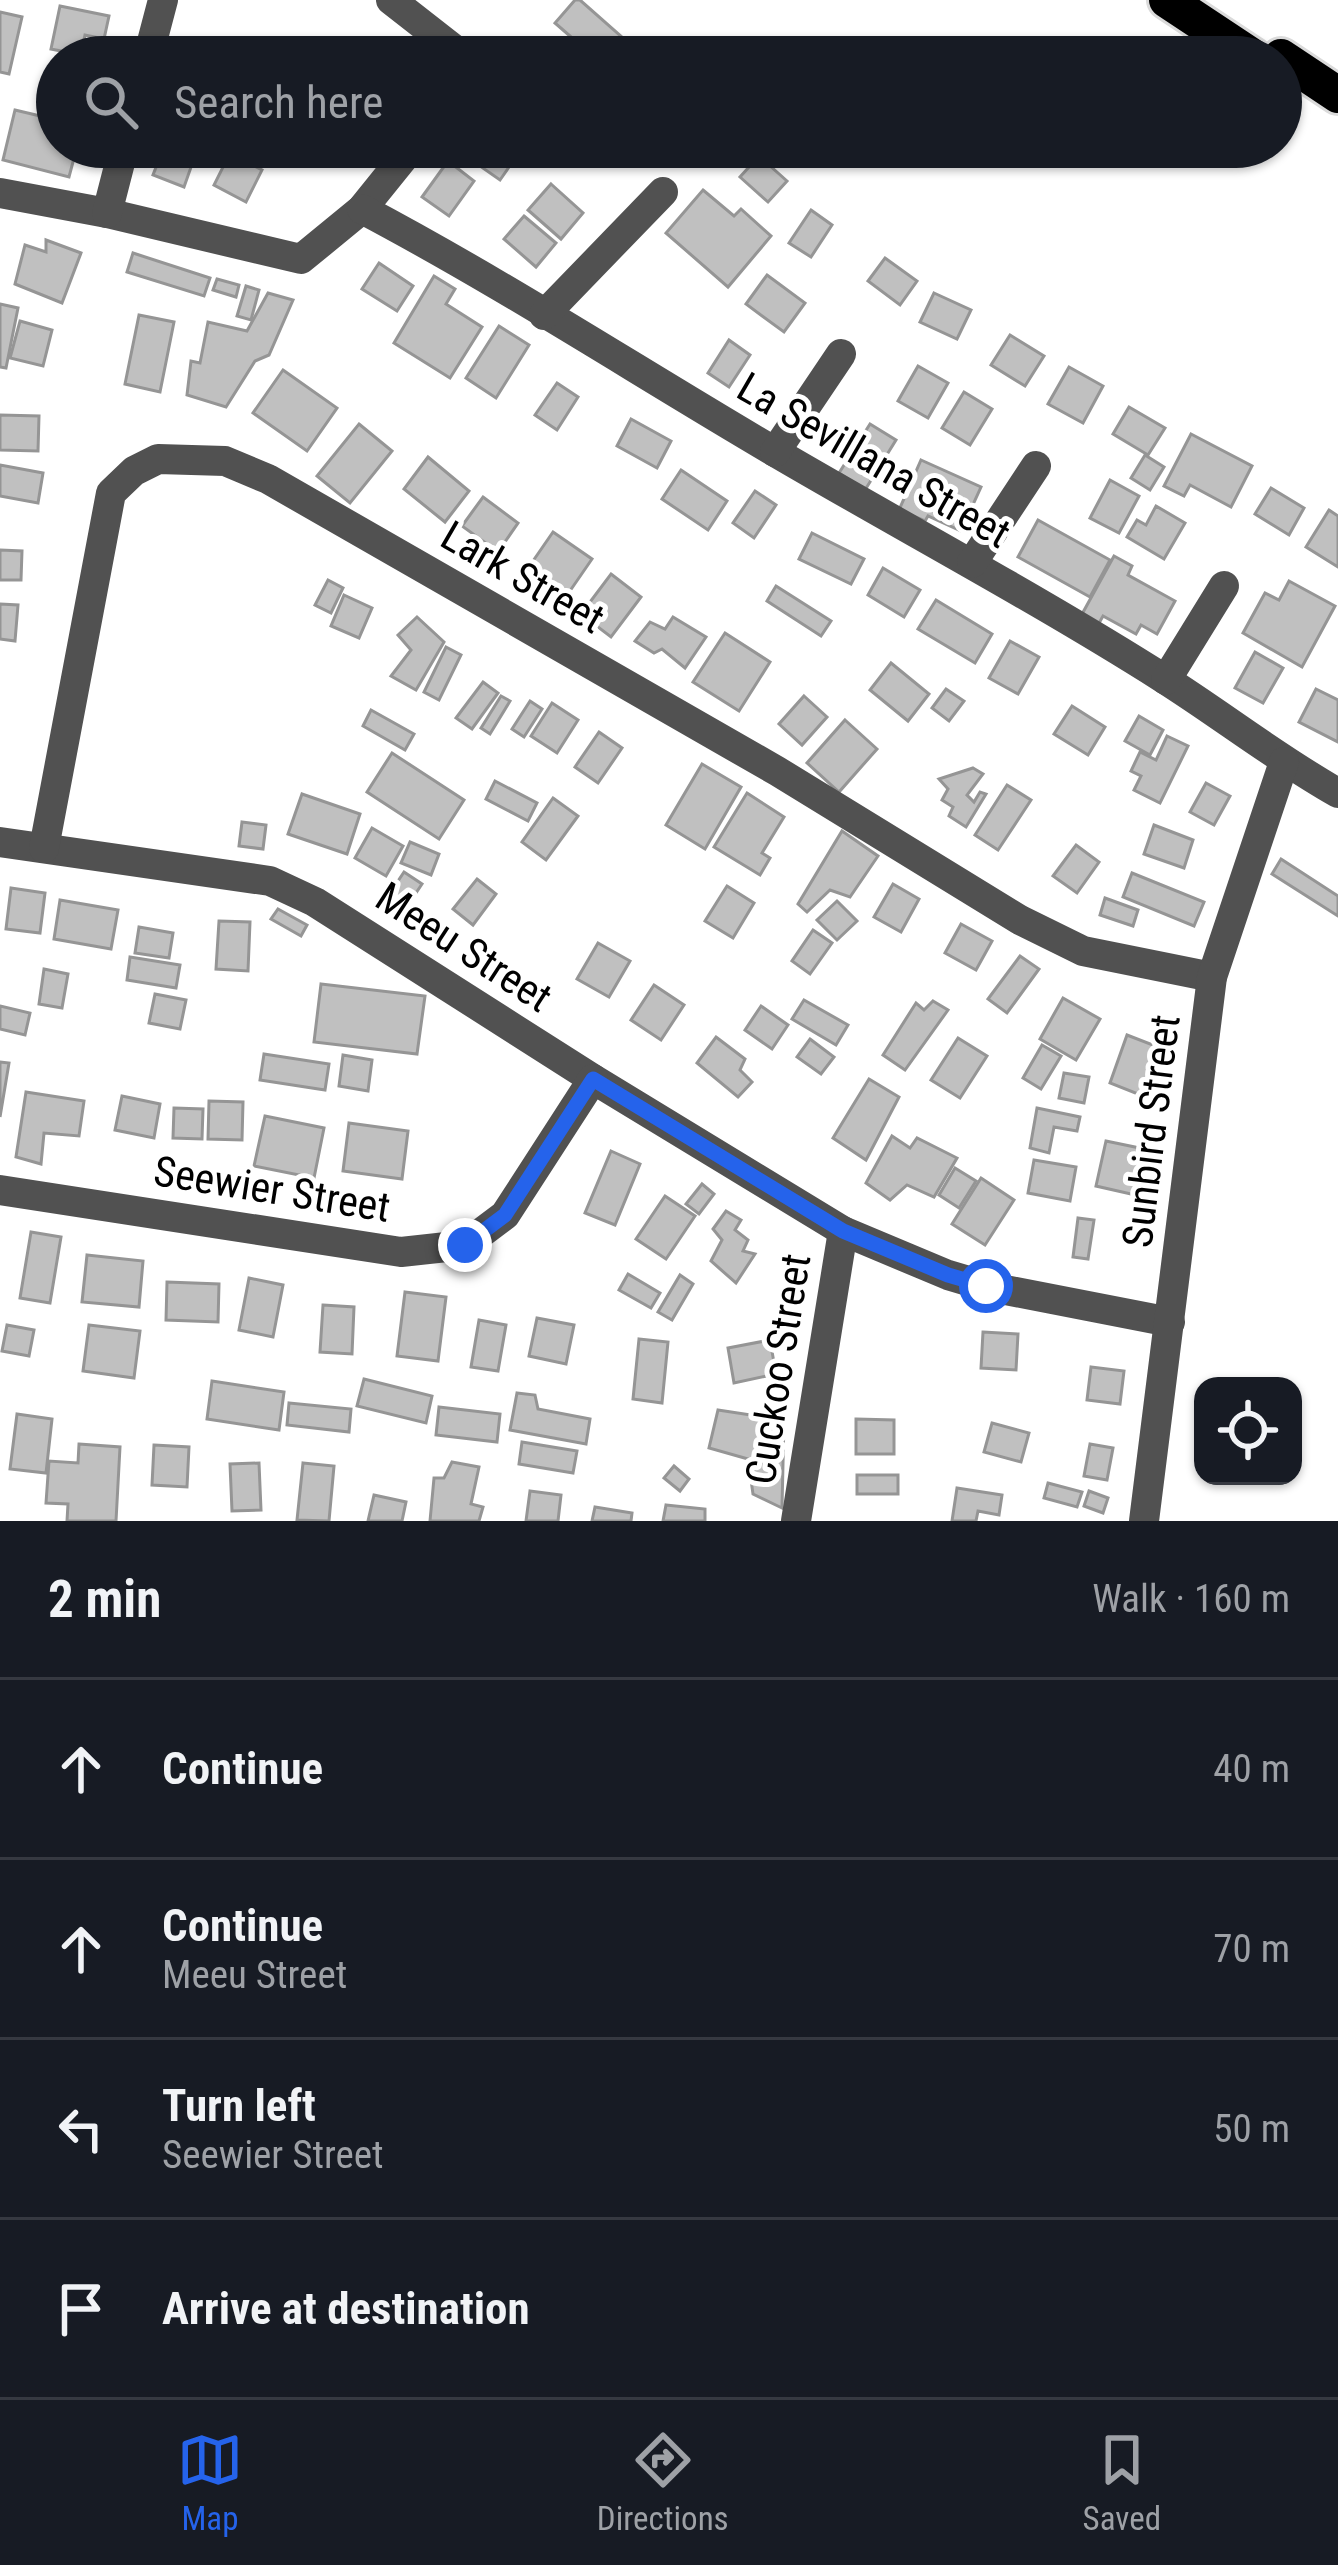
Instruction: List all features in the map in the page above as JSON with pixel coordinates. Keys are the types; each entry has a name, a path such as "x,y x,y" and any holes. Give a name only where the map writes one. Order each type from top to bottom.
{"highway":[{"path":"1167,0 1221,36"},
{"path":"1196,0 1250,36"},
{"path":"1302,71 1338,95"},
{"path":"1302,90 1338,114"}],"street":[{"path":"154,36 163,0"},
{"path":"391,0 437,36"},
{"path":"107,213 119,168"},
{"path":"0,193 107,213 301,260 362,209 395,168"},
{"path":"544,315 663,192"},
{"name":"La Sevillana Street","path":"362,209 972,563 1166,680 1284,762 1338,793"},
{"path":"775,452 842,354"},
{"name":"Lark Street","path":"44,848 111,493 134,471 158,459 225,461 268,479 777,771 1020,920 1084,951 1212,977"},
{"path":"972,563 1036,466"},
{"path":"1166,680 1224,586"},
{"name":"Sunbird Street","path":"1144,1521 1212,977 1284,762"},
{"name":"Meeu Street","path":"0,842 270,881 292,890 843,1231 986,1286 1170,1322"},
{"name":"Seewier Street","path":"0,1190 401,1252 465,1245 505,1215 593,1079"},
{"name":"Cuckoo Street","path":"796,1521 843,1231"}],"building":[{"path":"580,0 621,36 570,36 555,23"},
{"path":"60,6 109,16 105,36 54,36"},
{"path":"0,12 22,17 9,74 0,72"},
{"path":"15,110 36,115 36,168 71,168 69,177 3,160"},
{"path":"156,168 191,168 184,187 153,175"},
{"path":"222,168 262,170 246,202 214,185"},
{"path":"443,168 457,168 474,181 449,216 422,197"},
{"path":"483,168 508,168 500,180"},
{"path":"748,168 772,168 787,181 768,202 740,177"},
{"path":"551,184 583,213 561,239 528,210"},
{"path":"703,190 734,216 741,209 771,236 728,287 666,233"},
{"path":"811,210 832,225 811,257 789,243"},
{"path":"524,216 556,243 536,267 504,239"},
{"path":"46,240 81,253 62,303 15,284 25,245 46,252"},
{"path":"133,253 210,278 204,296 127,272"},
{"path":"885,258 917,281 900,305 868,281"},
{"path":"379,263 413,286 397,311 362,289"},
{"path":"767,275 805,303 784,332 746,304"},
{"path":"434,276 455,289 446,304 482,327 450,378 394,343"},
{"path":"217,279 239,285 236,297 213,290"},
{"path":"246,286 259,290 251,320 237,316"},
{"path":"268,293 293,300 269,355 255,361 226,407 187,395 191,361 200,363 208,322 247,331"},
{"path":"934,293 971,310 957,339 920,322"},
{"path":"0,304 18,308 6,368 0,367"},
{"path":"139,315 174,322 160,392 125,384"},
{"path":"20,321 52,330 43,366 10,358"},
{"path":"499,326 529,345 496,398 466,378"},
{"path":"1010,335 1044,356 1025,386 991,365"},
{"path":"729,340 750,355 729,387 708,373"},
{"path":"918,366 948,383 928,418 898,401"},
{"path":"1069,367 1103,386 1083,423 1048,404"},
{"path":"283,370 337,408 307,451 253,413"},
{"path":"557,383 578,397 557,430 535,415"},
{"path":"964,392 992,409 970,445 942,428"},
{"path":"1129,407 1165,428 1148,455 1113,434"},
{"path":"0,415 39,416 38,451 0,450"},
{"path":"631,419 671,441 657,468 617,446"},
{"path":"359,424 392,451 350,503 317,476"},
{"path":"870,424 896,440 865,490 839,473"},
{"path":"1191,434 1252,466 1231,507 1190,485 1184,496 1164,486"},
{"path":"1145,455 1164,467 1150,490 1131,478"},
{"path":"428,457 469,491 445,522 404,489"},
{"path":"921,460 981,487 961,531 928,516 925,521 899,510"},
{"path":"0,465 43,473 38,503 0,496"},
{"path":"681,470 727,501 708,530 662,499"},
{"path":"1110,480 1139,496 1119,533 1090,518"},
{"path":"1271,488 1304,508 1289,535 1255,514"},
{"path":"755,491 776,505 754,538 733,523"},
{"path":"483,497 518,523 498,552 462,526"},
{"path":"1156,506 1185,523 1164,559 1127,537 1137,520 1146,525"},
{"path":"1329,510 1338,516 1338,567 1306,547"},
{"path":"1038,520 1110,560 1090,597 1018,557"},
{"path":"553,532 592,559 563,601 524,574"},
{"path":"812,533 864,559 851,584 799,559"},
{"path":"0,550 22,551 21,580 0,580"},
{"path":"1114,556 1132,566 1128,575 1175,601 1157,634 1141,625 1136,634 1103,616 1098,625 1081,616"},
{"path":"883,568 920,590 904,617 868,595"},
{"path":"611,574 641,597 611,637 581,614"},
{"path":"328,580 343,588 331,613 315,605"},
{"path":"1289,581 1335,606 1302,667 1243,633 1265,593 1279,600"},
{"path":"776,586 831,621 821,636 767,601"},
{"path":"344,595 372,608 359,638 331,626"},
{"path":"936,600 992,634 975,663 918,629"},
{"path":"0,604 18,605 15,641 0,639"},
{"path":"417,617 444,642 416,690 391,676 411,650 398,635"},
{"path":"673,617 706,637 685,668 662,649 654,653 635,641 650,622 665,629"},
{"path":"725,633 770,662 739,711 693,682"},
{"path":"1010,641 1039,657 1018,694 989,678"},
{"path":"446,647 461,655 439,700 424,692"},
{"path":"1255,652 1283,668 1263,703 1235,688"},
{"path":"891,663 929,694 908,721 870,690"},
{"path":"483,682 498,693 472,729 456,718"},
{"path":"946,689 964,701 949,721 932,708"},
{"path":"1316,689 1338,700 1338,742 1299,722"},
{"path":"501,696 510,701 490,734 481,728"},
{"path":"804,696 827,717 802,745 779,724"},
{"path":"530,701 542,709 524,737 512,729"},
{"path":"552,703 578,720 557,753 531,736"},
{"path":"1072,706 1105,727 1088,755 1054,734"},
{"path":"371,710 414,734 405,750 363,726"},
{"path":"1139,716 1163,730 1150,755 1125,741"},
{"path":"845,720 877,749 839,792 807,763"},
{"path":"599,732 622,748 598,783 575,767"},
{"path":"1167,736 1188,746 1160,803 1134,790 1141,776 1131,771 1140,752 1156,760"},
{"path":"392,753 464,800 439,839 367,792"},
{"path":"702,764 741,787 705,849 666,825"},
{"path":"973,768 983,774 967,795 974,802 980,792 986,794 966,827 949,816 953,807 942,800 948,789 939,779"},
{"path":"495,781 537,803 528,821 486,799"},
{"path":"1206,783 1230,796 1214,825 1190,812"},
{"path":"1007,785 1031,800 998,850 975,835"},
{"path":"747,793 784,817 762,853 770,858 760,875 714,847"},
{"path":"302,794 360,814 347,854 288,834"},
{"path":"553,798 578,816 546,860 522,842"},
{"path":"242,822 266,825 263,849 239,846"},
{"path":"1154,825 1193,840 1184,868 1144,854"},
{"path":"372,828 403,846 386,876 355,858"},
{"path":"842,831 878,856 850,897 830,890 807,912 798,904"},
{"path":"410,842 439,854 431,875 401,863"},
{"path":"1076,845 1099,862 1077,893 1053,876"},
{"path":"1281,859 1338,896 1338,916 1272,874"},
{"path":"404,872 422,884 408,905 390,893"},
{"path":"1132,873 1204,902 1194,926 1123,897"},
{"path":"477,879 496,894 473,925 453,909"},
{"path":"893,884 919,899 901,932 874,917"},
{"path":"727,886 754,903 733,938 705,921"},
{"path":"11,888 45,893 40,933 6,929"},
{"path":"1105,898 1138,910 1133,926 1100,915"},
{"path":"60,900 118,910 111,949 54,939"},
{"path":"837,901 857,921 837,940 817,920"},
{"path":"278,909 307,925 301,936 271,919"},
{"path":"219,921 250,922 248,971 216,969"},
{"path":"961,924 992,941 976,970 945,953"},
{"path":"139,927 173,933 169,958 135,953"},
{"path":"813,930 832,943 810,974 792,961"},
{"path":"598,943 630,961 609,997 577,979"},
{"path":"1020,956 1039,969 1007,1013 988,999"},
{"path":"130,957 180,965 176,988 127,980"},
{"path":"44,969 68,974 62,1008 39,1004"},
{"path":"321,984 425,996 417,1054 314,1042"},
{"path":"654,985 684,1005 661,1040 631,1020"},
{"path":"155,994 186,1000 180,1029 149,1023"},
{"path":"1063,998 1100,1019 1076,1060 1040,1039"},
{"path":"804,1000 848,1025 836,1045 792,1019"},
{"path":"933,1001 948,1010 905,1070 883,1055 916,1003 924,1010"},
{"path":"0,1006 30,1013 25,1035 0,1029"},
{"path":"761,1006 788,1025 772,1049 745,1030"},
{"path":"1127,1035 1166,1050 1148,1098 1110,1083"},
{"path":"716,1037 745,1059 740,1070 752,1082 738,1097 697,1063"},
{"path":"958,1038 987,1056 960,1098 931,1080"},
{"path":"810,1039 834,1057 821,1074 797,1057"},
{"path":"1042,1045 1061,1056 1041,1089 1023,1078"},
{"path":"264,1054 329,1064 325,1090 260,1080"},
{"path":"343,1055 372,1060 368,1091 339,1086"},
{"path":"0,1062 9,1063 0,1117"},
{"path":"1064,1073 1089,1077 1084,1103 1059,1098"},
{"path":"869,1079 899,1097 866,1160 833,1138"},
{"path":"26,1092 84,1101 79,1136 44,1133 41,1164 16,1157"},
{"path":"122,1096 160,1104 154,1138 115,1130"},
{"path":"209,1101 243,1102 242,1140 208,1139"},
{"path":"174,1108 203,1109 202,1139 173,1138"},
{"path":"1037,1108 1080,1117 1077,1131 1054,1127 1049,1153 1030,1148"},
{"path":"265,1116 324,1128 314,1178 254,1166"},
{"path":"349,1123 408,1131 402,1179 343,1171"},
{"path":"892,1136 910,1148 917,1138 957,1158 934,1197 907,1185 890,1200 866,1183"},
{"path":"1106,1141 1154,1151 1144,1197 1096,1186"},
{"path":"611,1151 640,1164 615,1225 585,1213"},
{"path":"1034,1160 1076,1167 1070,1201 1028,1193"},
{"path":"955,1168 976,1181 959,1208 939,1195"},
{"path":"981,1178 1014,1200 985,1245 952,1224"},
{"path":"702,1184 714,1194 699,1214 686,1204"},
{"path":"665,1196 695,1216 666,1259 636,1239"},
{"path":"726,1211 741,1220 735,1230 748,1240 743,1251 755,1254 736,1283 711,1261 722,1240 713,1229"},
{"path":"1078,1218 1094,1220 1088,1259 1073,1257"},
{"path":"31,1232 61,1237 50,1303 20,1298"},
{"path":"87,1255 143,1261 139,1307 82,1302"},
{"path":"628,1274 660,1293 651,1308 619,1290"},
{"path":"680,1275 693,1284 672,1320 658,1312"},
{"path":"249,1278 283,1285 273,1337 239,1330"},
{"path":"167,1282 219,1284 218,1322 166,1320"},
{"path":"405,1292 446,1297 438,1361 397,1356"},
{"path":"323,1305 354,1307 352,1354 320,1352"},
{"path":"537,1318 574,1325 566,1364 529,1356"},
{"path":"479,1320 506,1325 498,1371 471,1367"},
{"path":"7,1325 34,1330 29,1356 2,1351"},
{"path":"89,1325 140,1331 134,1378 83,1371"},
{"path":"983,1332 1018,1334 1016,1370 981,1368"},
{"path":"639,1339 668,1342 662,1403 633,1399"},
{"path":"770,1340 776,1374 734,1383 728,1348"},
{"path":"1091,1367 1124,1371 1120,1404 1087,1400"},
{"path":"364,1379 432,1396 426,1423 357,1406"},
{"path":"212,1381 284,1392 279,1430 207,1419"},
{"path":"517,1393 535,1395 538,1409 590,1419 586,1444 510,1430"},
{"path":"289,1403 351,1409 349,1432 287,1425"},
{"path":"439,1407 500,1414 497,1442 436,1435"},
{"path":"718,1410 784,1420 782,1508 753,1494 748,1459 709,1448"},
{"path":"17,1414 52,1419 46,1473 10,1469"},
{"path":"856,1419 894,1420 894,1454 856,1454"},
{"path":"992,1423 1029,1433 1021,1462 984,1452"},
{"path":"522,1442 577,1451 573,1473 519,1464"},
{"path":"79,1444 120,1447 116,1521 67,1521 68,1504 46,1503 49,1461 78,1463"},
{"path":"1090,1444 1113,1448 1107,1480 1084,1476"},
{"path":"154,1445 189,1447 187,1487 152,1485"},
{"path":"452,1462 479,1467 471,1504 483,1507 479,1521 430,1521 434,1478 444,1478"},
{"path":"259,1463 261,1510 232,1511 230,1464"},
{"path":"303,1463 334,1466 329,1521 297,1520"},
{"path":"674,1466 689,1479 680,1491 664,1478"},
{"path":"857,1475 898,1475 898,1494 857,1494"},
{"path":"1048,1483 1082,1492 1077,1507 1044,1498"},
{"path":"957,1488 1002,1495 999,1515 978,1511 976,1521 952,1521"},
{"path":"530,1491 561,1495 558,1521 526,1521"},
{"path":"1089,1491 1108,1498 1103,1513 1084,1506"},
{"path":"374,1495 406,1502 402,1521 368,1521"},
{"path":"666,1505 705,1509 705,1521 663,1521"},
{"path":"595,1507 632,1513 631,1521 592,1521"}],"route":[{"path":"465,1245 505,1215 593,1079 843,1231 986,1286"}]}
